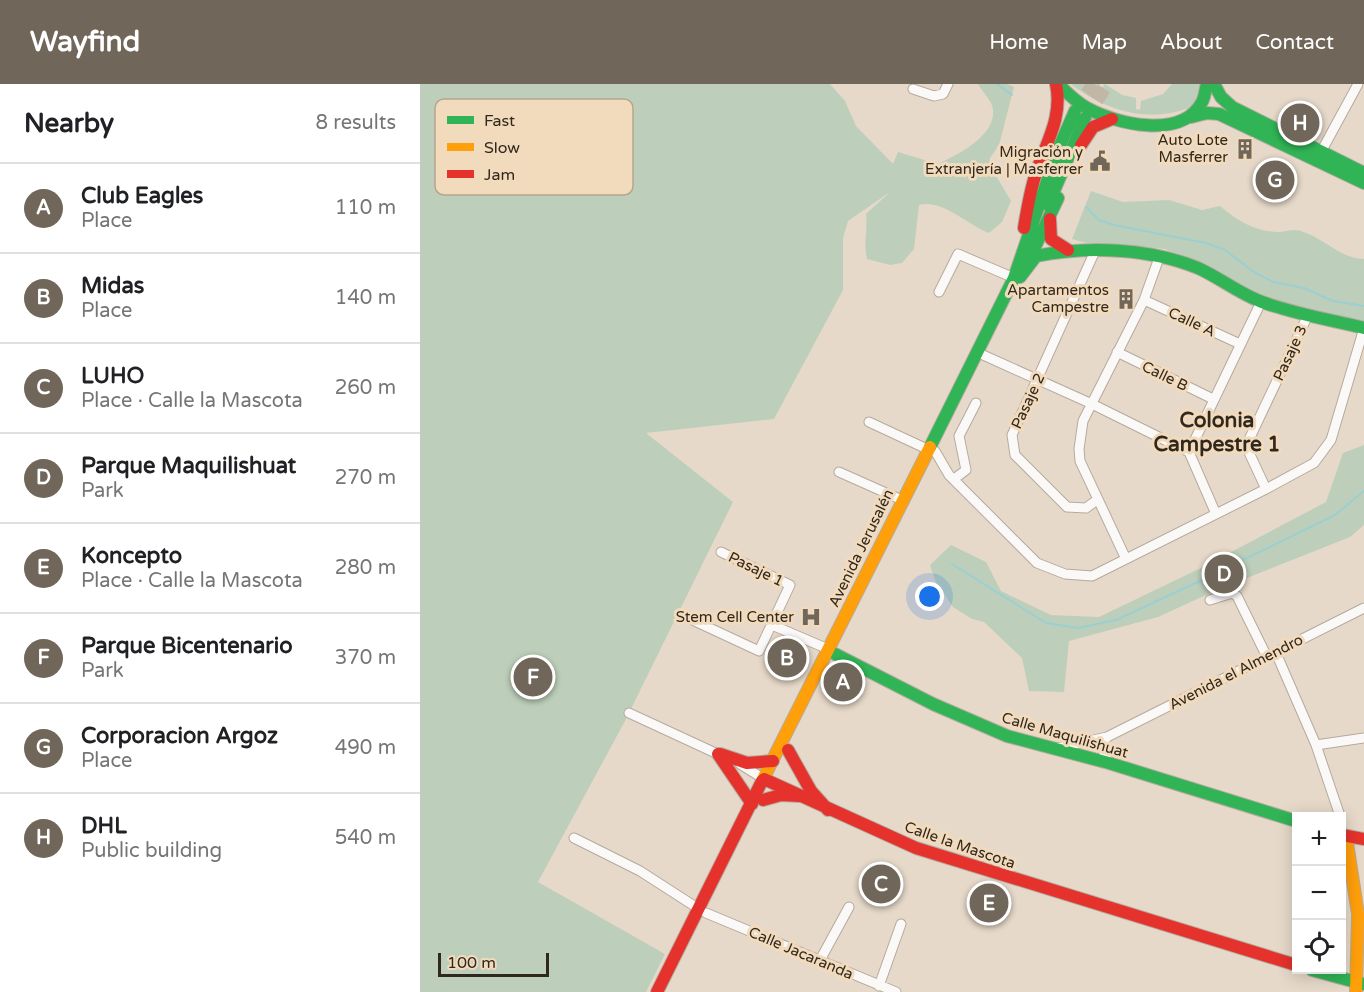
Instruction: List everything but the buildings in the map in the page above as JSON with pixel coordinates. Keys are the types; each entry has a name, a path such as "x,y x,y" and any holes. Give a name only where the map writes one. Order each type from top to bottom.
{"main road":[{"path":"1057,84 1088,109 1112,119 1139,124 1169,124 1207,113 1219,114 1364,183"},
{"path":"1019,264 1029,195 1058,117 1057,84"},
{"path":"1191,117 1203,102 1207,84"},
{"path":"1214,84 1221,97 1232,107 1364,173"},
{"name":"Avenida Jerusalén","path":"657,992 702,911 767,781 788,750 831,652 902,500 931,450 983,355 1017,278 1076,136 1080,115 1057,152 1019,264 1017,278 931,450 831,652 773,760 767,781"},
{"path":"1017,278 1051,215 1086,135 1098,123 1112,119"},
{"path":"1051,215 1047,231 1050,240 1059,247 1075,252"},
{"path":"1017,278 1036,256 1095,251 1160,255 1199,269 1261,302 1364,328"},
{"name":"Calle Maquilishuat","path":"831,652 967,720 1007,736 1109,763 1292,820"},
{"path":"788,750 811,791 828,810"},
{"path":"718,754 747,763 773,760"},
{"path":"718,754 757,802 781,795 800,796"},
{"name":"Calle la Mascota","path":"767,781 916,848 1292,964"},
{"path":"1346,836 1364,839"},
{"path":"1325,974 1359,987 1358,904 1346,846"},
{"name":"Avenida Jerusalén","path":"667,992 702,911"}],"street":[{"path":"913,89 934,96 943,94 948,84"},
{"path":"1321,152 1358,84"},
{"name":"Pasaje 2","path":"1095,251 1012,435 1015,455 1068,507 1086,508 1097,500"},
{"path":"939,292 958,254 1017,278"},
{"path":"1126,559 1080,461 1079,449 1083,421 1144,300 1160,255"},
{"name":"Calle A","path":"1144,300 1240,344"},
{"path":"1189,452 1261,302"},
{"name":"Pasaje 3","path":"1266,489 1246,446 1308,315"},
{"path":"869,422 931,450 954,479 1037,563 1065,574 1092,576 1314,463 1332,440 1364,328"},
{"name":"Calle B","path":"1117,352 1213,399"},
{"path":"983,355 1092,404 1189,452 1216,514"},
{"path":"954,479 966,470 959,436 976,403"},
{"path":"839,472 902,500"},
{"name":"Pasaje 1","path":"721,552 790,585 772,624"},
{"path":"1210,600 1232,593 1237,597 1271,655 1316,745 1339,812"},
{"name":"Avenida el Almendro","path":"1057,748 1107,737 1364,608"},
{"path":"686,617 759,651 772,624"},
{"name":"Calle Maquilishuat","path":"772,624 831,652"},
{"name":"Calle la Mascota","path":"629,713 718,754 767,781"},
{"path":"1107,737 1101,746 1109,763"},
{"path":"1316,745 1364,738"},
{"name":"Calle Jacaranda","path":"574,838 640,871 702,911 819,962 896,992"},
{"path":"819,962 849,907"},
{"path":"879,986 901,924"}],"green space":[{"path":"420,84 830,84 845,101 856,126 893,164 898,152 938,164 956,155 982,136 989,128 992,119 992,106 978,84 1007,84 1014,87 999,145 990,158 989,164 1011,201 1002,222 989,233 946,209 928,204 919,205 914,249 902,263 890,265 867,259 866,214 890,192 848,221 843,238 843,290 774,419 646,433 733,502 626,719 538,882 665,954 646,992 420,992"},
{"path":"1071,84 1100,84 1098,87 1101,89 1105,84 1122,95 1136,98 1136,109 1140,110 1141,101 1163,94 1172,84 1202,84 1196,105 1180,111 1147,115 1100,102"},
{"path":"1091,191 1123,202 1169,200 1202,210 1220,206 1240,221 1253,227 1278,232 1298,230 1339,252 1364,259 1364,322 1268,298 1165,249 1087,243 1072,239"},
{"path":"1364,445 1364,525 1350,537 1219,589 1158,617 1069,641 1064,692 1029,691 1022,658 984,622 972,619 953,607 935,580 930,565 951,545 986,562 1001,591 1051,615 1099,617 1203,567 1326,502 1343,453"}],"waterway":[{"path":"997,84 1012,95"},
{"path":"1086,207 1099,220 1114,225 1206,243 1225,250 1254,272 1273,282 1304,288 1333,301 1364,306"},
{"path":"952,564 1046,623 1078,628 1116,620 1202,580 1335,515 1364,491"}],"tunnel":[{"path":"1075,111 1094,84"},
{"path":"1085,118 1107,84"}],"traffic: fast":[{"path":"1058,84 1079,103 1099,114 1148,125 1164,125 1180,121 1193,114 1203,100 1207,84"},
{"path":"1214,84 1221,97 1232,107 1364,173"},
{"path":"930,447 1014,278 1057,152 1075,111"},
{"path":"1191,117 1207,113 1219,114 1364,183"},
{"path":"1048,205 1085,118"},
{"path":"1025,268 1058,198"},
{"path":"1020,277 1036,256 1097,250 1139,253 1179,261 1198,268 1262,302 1364,328"},
{"path":"835,654 933,704 1007,736 1109,763 1292,820"},
{"path":"1327,974 1363,984"}],"traffic: slow":[{"path":"762,781 930,447"},
{"path":"1346,836 1358,914 1356,992"}],"traffic: jam":[{"path":"1024,228 1034,180 1055,119 1058,96 1056,84"},
{"path":"1081,145 1093,127 1112,119"},
{"path":"1050,219 1051,239 1068,250"},
{"path":"788,750 811,791 828,810"},
{"path":"718,754 752,804"},
{"path":"720,754 747,763 773,761"},
{"path":"764,779 916,848 1292,964"},
{"path":"657,992 762,781"},
{"path":"763,800 781,795 800,796"},
{"path":"1346,836 1364,839"}],"place":[{"name":"DHL","path":"1300,123"},
{"name":"Auto Lote Masferrer","path":"1245,149"},
{"name":"Migración y Extranjería | Masferrer","path":"1100,161"},
{"name":"Corporacion Argoz","path":"1275,180"},
{"name":"Apartamentos Campestre","path":"1126,299"},
{"name":"Parque Maquilishuat","path":"1224,574"},
{"name":"Stem Cell Center","path":"811,617"},
{"name":"Midas","path":"787,658"},
{"name":"Parque Bicentenario","path":"533,677"},
{"name":"Club Eagles","path":"843,682"},
{"name":"LUHO","path":"881,884"},
{"name":"Koncepto","path":"989,903"}],"district":[{"name":"Colonia Campestre 1","path":"1217,432"}]}
